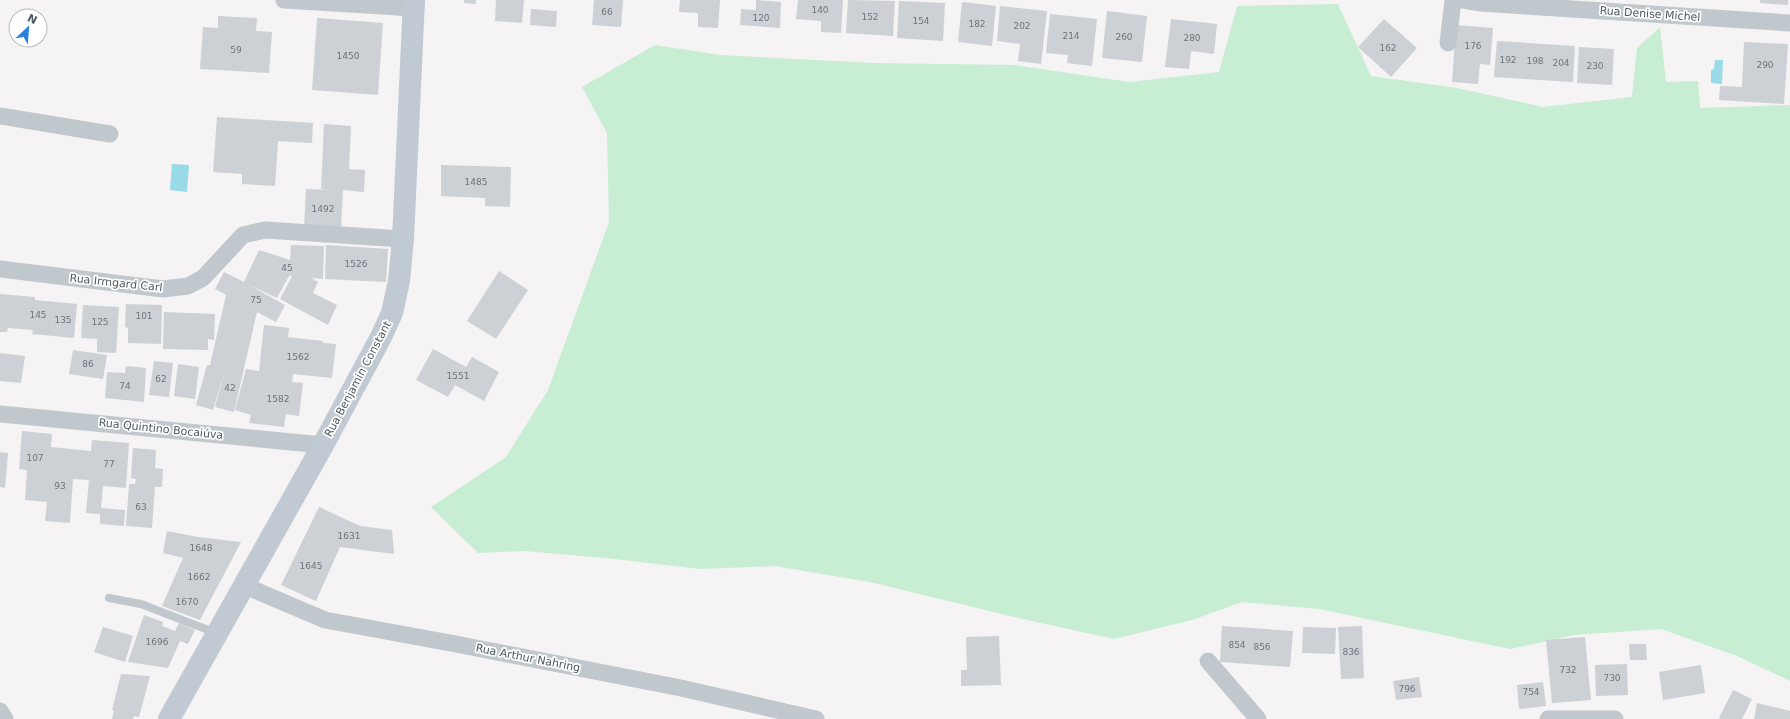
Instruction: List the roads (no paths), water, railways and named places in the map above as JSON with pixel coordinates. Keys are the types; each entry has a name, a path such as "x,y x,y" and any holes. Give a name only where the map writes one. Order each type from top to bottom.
{"main road":[{"name":"Rua Benjamin Constant","path":"169,719 323,445 381,337 392,313 399,281 404,239 414,4"}],"street":[{"path":"284,0 414,4"},
{"path":"1448,43 1453,0"},
{"name":"Rua Denise Michel","path":"1462,0 1487,4 1790,23"},
{"path":"0,116 110,134"},
{"name":"Rua Irmgard Carl","path":"0,270 163,289 188,286 203,278 243,235 265,230 404,239"},
{"name":"Rua Quintino Bocaiúva","path":"0,414 323,445"},
{"name":"Rua Arthur Nahring","path":"244,585 325,620 673,687 816,719"},
{"path":"1208,661 1258,719"},
{"path":"0,711 5,719"},
{"path":"1548,719 1615,719"}],"lane":[{"path":"109,598 140,604 216,634"}],"water":[{"path":"1715,60 1723,60 1722,84 1711,83 1711,70 1714,69"},
{"path":"172,164 189,165 187,192 170,190"}]}
